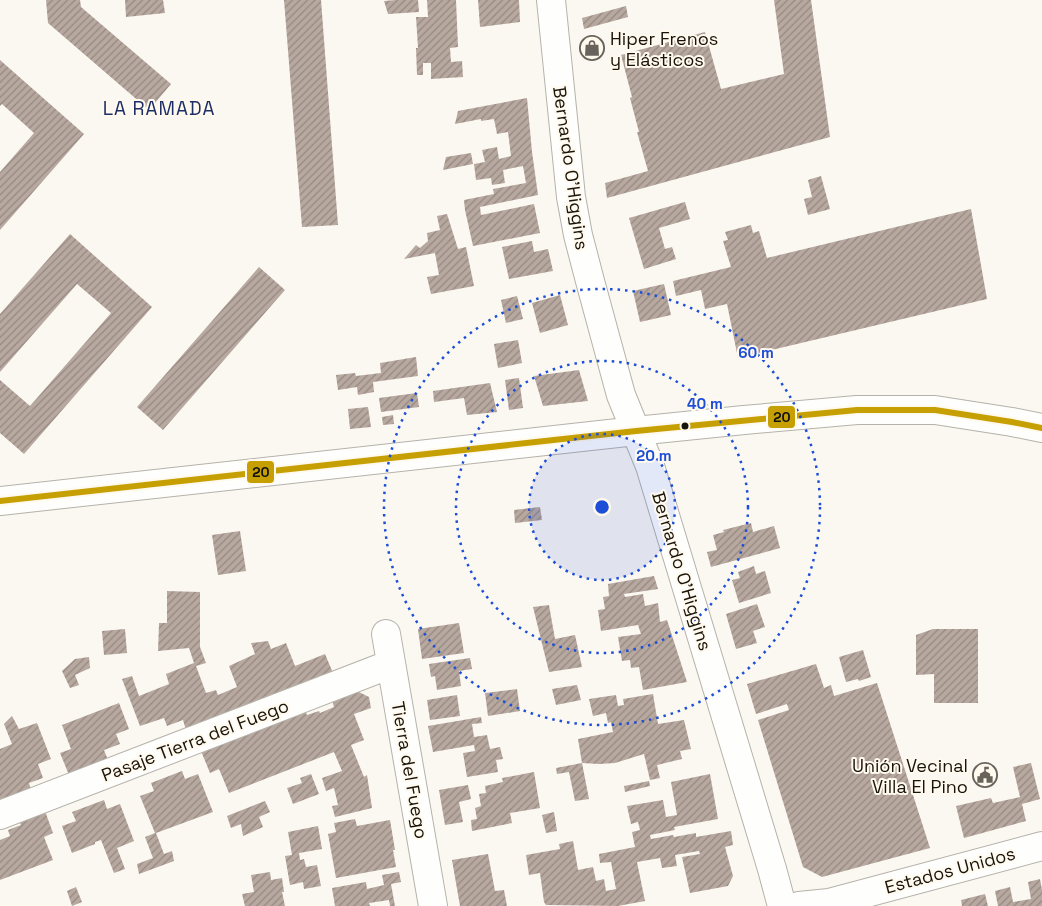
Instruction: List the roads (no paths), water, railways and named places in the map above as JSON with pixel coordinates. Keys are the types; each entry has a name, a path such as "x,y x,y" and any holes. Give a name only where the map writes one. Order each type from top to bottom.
{"street":[{"name":"Bernardo O'Higgins","path":"550,0 572,197 578,234 590,281 621,395 650,466 782,906"},
{"path":"0,501 636,431 858,410 935,410 1042,428"},
{"name":"Tierra del Fuego","path":"386,634 433,906"},
{"name":"Pasaje Tierra del Fuego","path":"0,815 391,664"},
{"name":"Estados Unidos","path":"799,906 829,903 1042,846"}],"place":[{"name":"Hiper Frenos y Elásticos","path":"592,48"},
{"name":"Unión Vecinal Villa El Pino","path":"985,775"}],"district":[{"name":"LA RAMADA","path":"159,108"}]}
